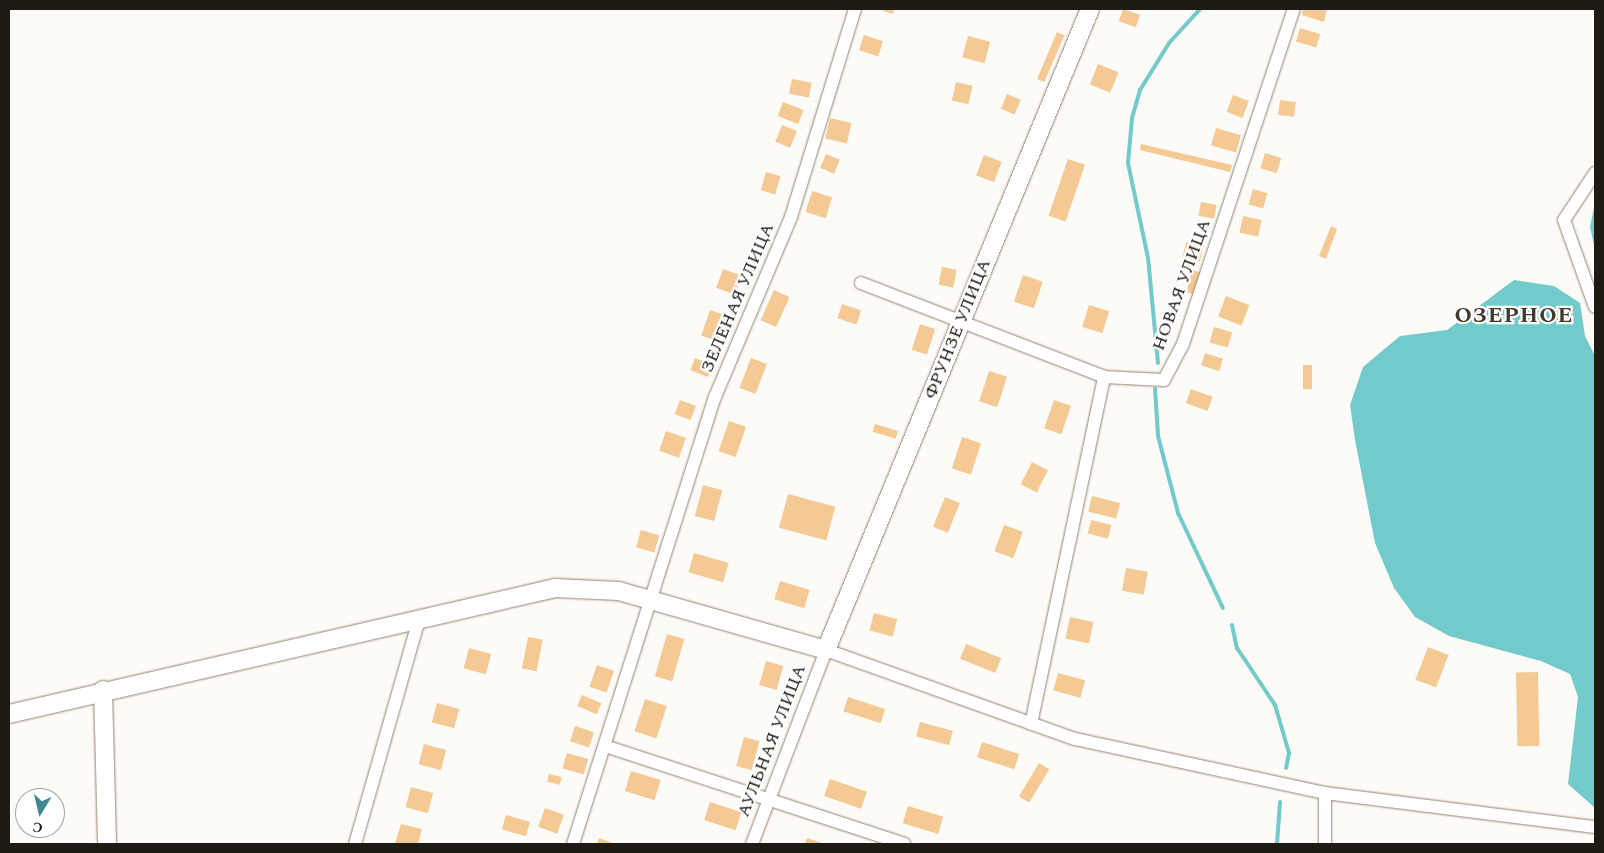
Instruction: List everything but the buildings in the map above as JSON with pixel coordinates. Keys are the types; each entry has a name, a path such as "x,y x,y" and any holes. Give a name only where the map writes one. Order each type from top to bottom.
{"street":[{"name":"ЗЕЛЕНАЯ УЛИЦА","path":"573,844 653,600 715,397 791,217 855,9"},
{"name":"ФРУНЗЕ УЛИЦА","path":"826,650 1090,9"},
{"name":"НОВАЯ УЛИЦА","path":"861,283 962,319 1104,378 1164,380 1183,344 1294,9"},
{"path":"1595,173 1564,220 1595,307"},
{"path":"1032,724 1104,378"},
{"path":"9,714 103,690 555,588 618,591 826,650 1075,739 1325,793 1595,827"},
{"path":"355,844 419,619"},
{"name":"АУЛЬНАЯ УЛИЦА","path":"752,844 826,650"},
{"path":"103,690 107,844"},
{"path":"605,746 770,797 904,844"},
{"path":"1325,793 1325,844"}],"water":[{"path":"1595,203 1595,250 1590,227"},
{"path":"1514,280 1554,286 1580,303 1585,336 1595,356 1595,808 1568,784 1578,697 1570,674 1541,661 1449,636 1415,617 1394,588 1375,543 1355,440 1350,405 1363,367 1400,336 1447,330"}],"waterway":[{"path":"1158,363 1148,258 1128,163 1132,118 1140,90 1169,43 1200,9"},
{"path":"1155,389 1158,436 1178,513 1223,608"},
{"path":"1232,625 1237,648 1275,705 1289,753 1286,768"},
{"path":"1277,844 1280,802"}],"district":[{"name":"ОЗЕРНОЕ","path":"1514,316"}]}
